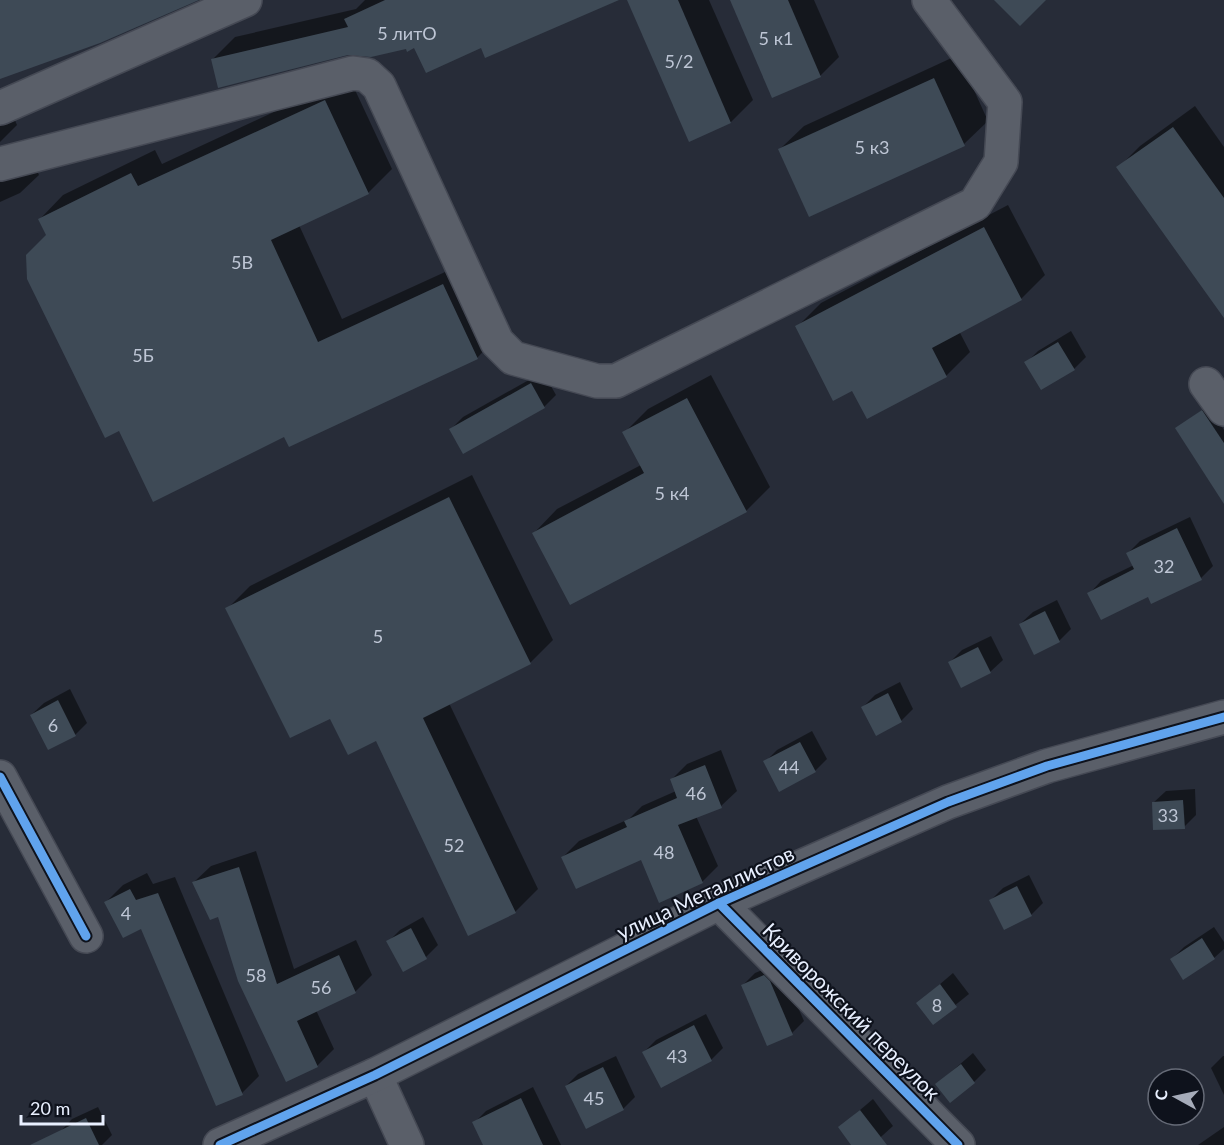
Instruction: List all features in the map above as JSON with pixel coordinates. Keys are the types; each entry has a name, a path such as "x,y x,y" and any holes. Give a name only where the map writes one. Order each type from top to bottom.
{"street":[{"path":"0,108 245,0"},
{"path":"0,164 353,72 367,75 379,86 497,342 513,358 597,381 616,381 975,204 1001,162 1005,102 929,0"},
{"name":"улица Металлистов","path":"220,1145 375,1075 719,903 948,802 1047,766 1224,717"},
{"path":"0,777 86,936"},
{"name":"Криворожский переулок","path":"719,903 958,1145"},
{"path":"375,1075 407,1145"}],"building":[{"path":"0,0 199,0 100,43 0,79"},
{"path":"385,0 619,0 485,58 481,48 426,73 414,48 407,52 406,49 371,57 348,55 218,88 211,59 348,27 344,19"},
{"path":"627,0 678,0 731,123 689,142"},
{"path":"730,0 788,0 821,77 772,98"},
{"path":"994,0 1046,0 1020,26"},
{"path":"934,78 965,146 809,217 778,149"},
{"path":"325,100 369,194 271,240 318,342 443,284 478,359 289,447 284,437 153,502 119,431 105,438 27,279 26,255 46,235 38,219 131,173 138,186"},
{"path":"1173,127 1224,198 1224,318 1116,167"},
{"path":"984,227 1022,300 932,348 947,377 867,419 852,391 833,401 795,326"},
{"path":"1058,342 1075,370 1041,390 1024,362"},
{"path":"531,383 545,408 463,454 449,429"},
{"path":"687,398 747,512 570,605 532,533 644,473 622,432"},
{"path":"1202,410 1224,443 1224,504 1175,428"},
{"path":"449,497 531,664 423,718 516,913 468,936 376,741 348,755 330,719 290,738 225,608"},
{"path":"1177,528 1202,580 1151,604 1148,597 1101,620 1087,593 1134,569 1126,553"},
{"path":"1045,611 1060,642 1034,655 1019,624"},
{"path":"978,647 991,673 961,688 948,662"},
{"path":"888,693 902,722 876,736 861,707"},
{"path":"58,700 76,736 48,750 30,715"},
{"path":"800,742 816,772 779,792 763,761"},
{"path":"705,765 722,808 678,825 703,883 659,903 641,860 576,889 561,857 627,827 624,821 677,798 670,779"},
{"path":"1183,800 1185,829 1153,830 1152,802"},
{"path":"239,867 277,984 339,955 356,993 297,1021 318,1067 286,1082 238,981 218,917 210,920 192,882"},
{"path":"1017,886 1032,916 1004,930 989,900"},
{"path":"130,889 136,900 158,893 243,1095 216,1106 141,929 123,938 104,902"},
{"path":"411,928 427,959 403,972 386,941"},
{"path":"1202,938 1215,959 1183,980 1170,959"},
{"path":"764,975 770,981 793,1035 767,1046 741,985"},
{"path":"940,984 957,1007 933,1025 916,1003"},
{"path":"694,1025 712,1061 661,1088 642,1052"},
{"path":"961,1064 975,1083 950,1103 935,1084"},
{"path":"603,1067 624,1110 586,1129 565,1086"},
{"path":"521,1098 543,1145 483,1145 472,1122"},
{"path":"860,1110 887,1145 851,1145 838,1127"},
{"path":"86,1118 99,1145 30,1145"}],"cycle path":[{"path":"220,1145 375,1075 719,903 948,802 1047,766 1224,717"},
{"path":"0,777 86,936"},
{"path":"719,903 958,1145"}]}
